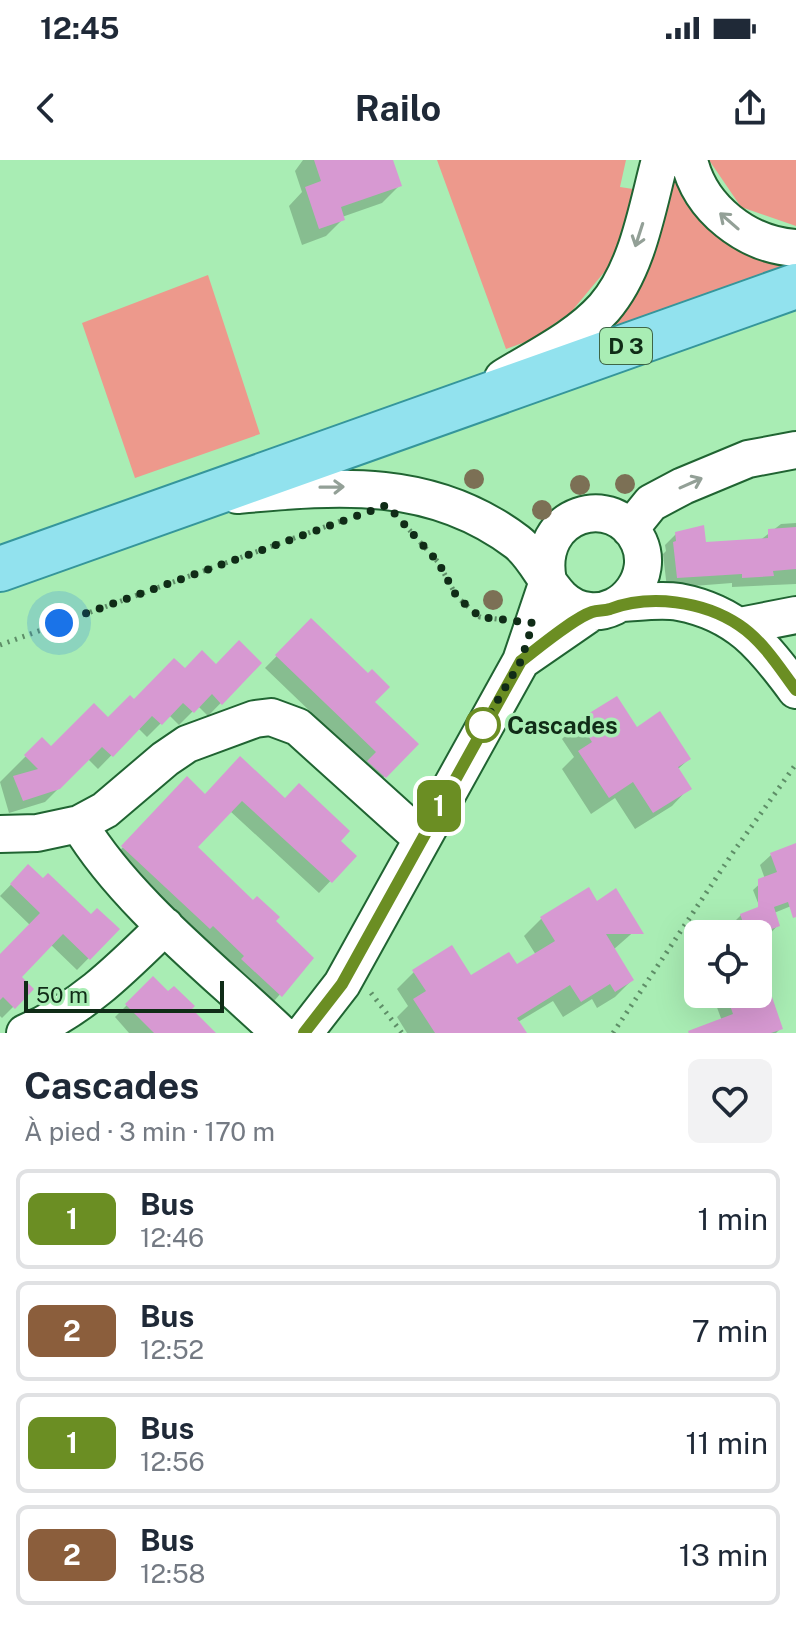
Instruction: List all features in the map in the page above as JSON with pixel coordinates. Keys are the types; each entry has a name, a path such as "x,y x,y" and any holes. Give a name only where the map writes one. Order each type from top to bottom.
{"main road":[{"name":"D 3","path":"0,569 796,286"}],"street":[{"path":"457,406 566,340 604,308 617,289 636,245 660,160"},
{"path":"689,160 697,183 726,220 756,240 796,248"},
{"path":"630,529 651,503 683,486 748,459 796,450"},
{"path":"198,498 333,487 384,489 419,495 499,530 520,545 534,559 555,593 565,603 578,609 678,602 720,614 740,626 772,657 796,690"},
{"path":"304,1033 321,1014 351,969 521,661 548,581 544,564 547,547 555,532 583,514 600,513 616,518 638,540 643,566 640,579 607,607 521,661"},
{"path":"740,626 796,615"},
{"path":"0,834 37,833 79,824 105,810 187,744 255,719 271,717 298,727 421,838"},
{"path":"79,824 97,853 165,926 280,1033"},
{"path":"25,1033 64,1014 91,995 165,926"}],"path":[{"path":"397,516 438,562 457,597 480,617 533,623"},
{"path":"0,645 342,521"},
{"path":"613,1033 796,764"},
{"path":"351,969 402,1033"}],"shaded area":[{"path":"437,160 626,160 620,187 633,189 616,258 571,312 531,340 506,349"},
{"path":"668,160 796,258 796,271 608,333 597,327"},
{"path":"709,160 796,160 796,226 741,207"},
{"path":"208,275 260,434 135,478 82,323"}],"building":[{"path":"314,160 393,160 402,186 341,207 345,220 319,229 305,187 321,181"},
{"path":"704,525 706,542 768,538 768,529 796,527 796,569 773,571 774,576 742,578 742,574 677,578 673,542 676,541 675,532"},
{"path":"311,618 368,673 372,669 390,687 375,702 419,744 386,778 367,761 376,752 275,655"},
{"path":"239,640 262,663 222,705 212,694 194,713 183,703 162,725 152,716 113,757 102,747 60,789 23,801 13,776 38,769 24,755 42,737 51,746 94,703 108,717 130,695 134,699 174,658 185,668 202,650 216,664"},
{"path":"617,696 637,727 660,711 691,759 678,767 692,789 653,813 633,782 609,798 578,751 592,742 578,720"},
{"path":"240,756 285,798 299,783 350,831 341,841 357,856 332,883 242,801 198,847 253,900 257,896 280,917 276,921 314,958 282,997 241,959 244,956 213,926 210,929 121,846 187,776 205,794"},
{"path":"796,843 796,917 793,918 788,902 774,907 780,926 772,929 772,920 742,920 740,914 758,907 758,879 777,872 770,853"},
{"path":"28,864 43,878 48,873 91,914 97,908 120,929 90,960 63,934 22,977 34,989 15,1009 3,997 0,1000 0,954 40,913 10,884"},
{"path":"589,887 597,901 616,888 644,934 606,934 634,980 615,992 610,984 581,1002 570,985 517,1018 527,1033 435,1033 413,999 426,991 412,970 452,945 471,975 509,952 517,964 555,941 540,917"},
{"path":"153,976 168,991 174,986 216,1033 154,1033 125,1004"},
{"path":"772,997 783,1029 771,1033 688,1031 733,1014 731,1008 772,1008"}],"bus line":[{"name":"1","path":"304,1033 342,984 521,661 552,638 592,612 608,610 623,603 678,602 720,614 740,626 772,657 796,690"}],"place":[{"name":"Cascades","path":"483,725"}],"route":[{"path":"59,623 387,505 438,562 457,597 480,617 533,623 521,661 483,725"}]}
